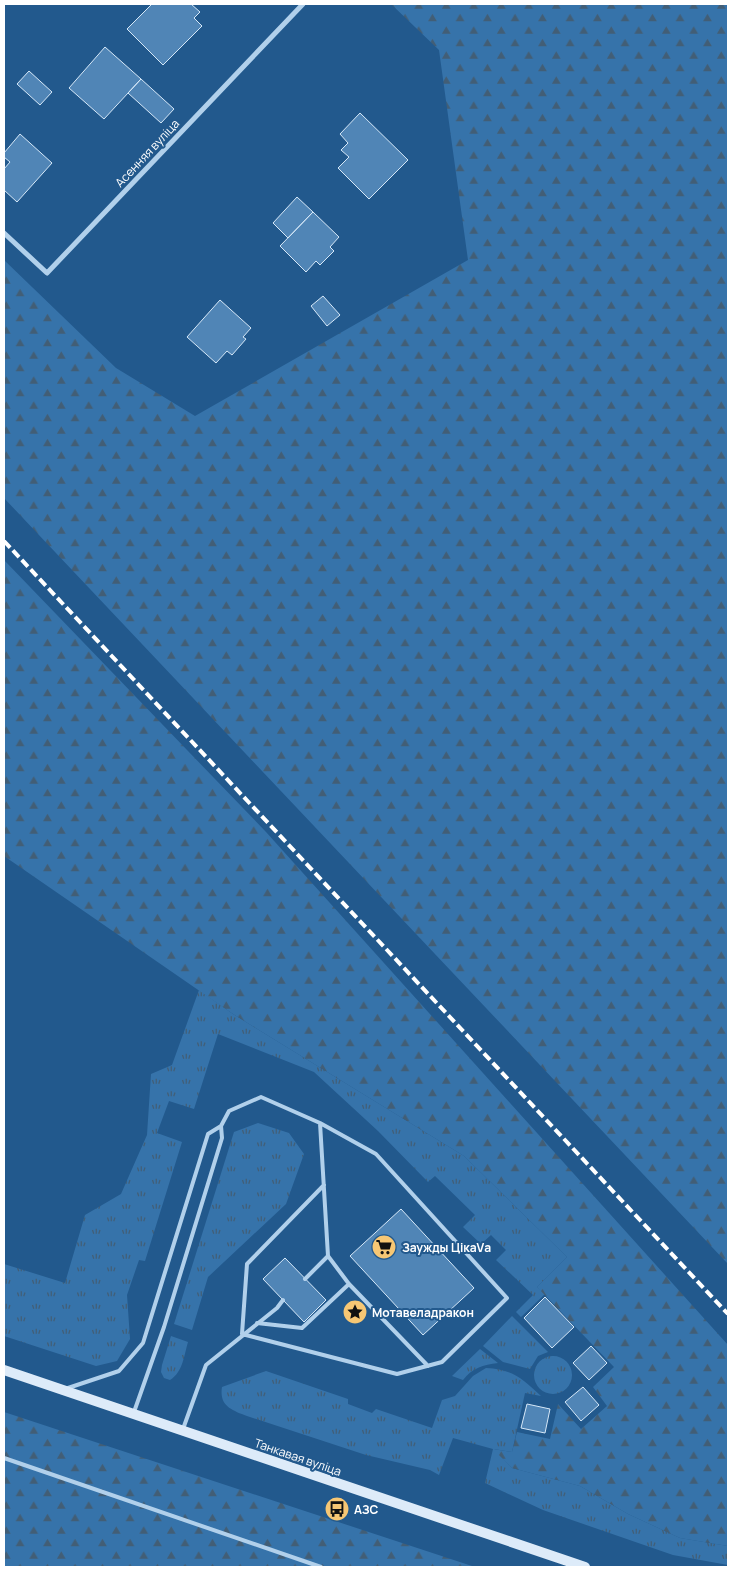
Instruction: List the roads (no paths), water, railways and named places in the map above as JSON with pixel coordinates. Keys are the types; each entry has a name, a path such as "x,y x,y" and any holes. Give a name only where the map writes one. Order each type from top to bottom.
{"main road":[{"name":"Танкавая вуліца","path":"4,1370 585,1567"}],"street":[{"name":"Асенняя вуліца","path":"4,233 47,273 302,4"}],"lane":[{"path":"62,1390 119,1372 143,1343 208,1134 221,1126 229,1111 261,1097 320,1123 376,1154 507,1298 442,1362 397,1374 242,1334"},
{"path":"320,1123 328,1256 349,1284 428,1366"},
{"path":"133,1414 164,1328 217,1157 222,1138 221,1126"},
{"path":"242,1334 247,1264 324,1185"},
{"path":"305,1279 328,1256"},
{"path":"257,1323 302,1328 349,1284"},
{"path":"183,1431 206,1365 242,1334 277,1308 283,1300"},
{"path":"4,1458 321,1567"}],"railway":[{"path":"4,541 728,1314"}],"place":[{"name":"Заужды ЦікаVа","path":"384,1247"},
{"name":"Мотавеладракон","path":"355,1312"},
{"name":"АЗС","path":"337,1509"}]}
